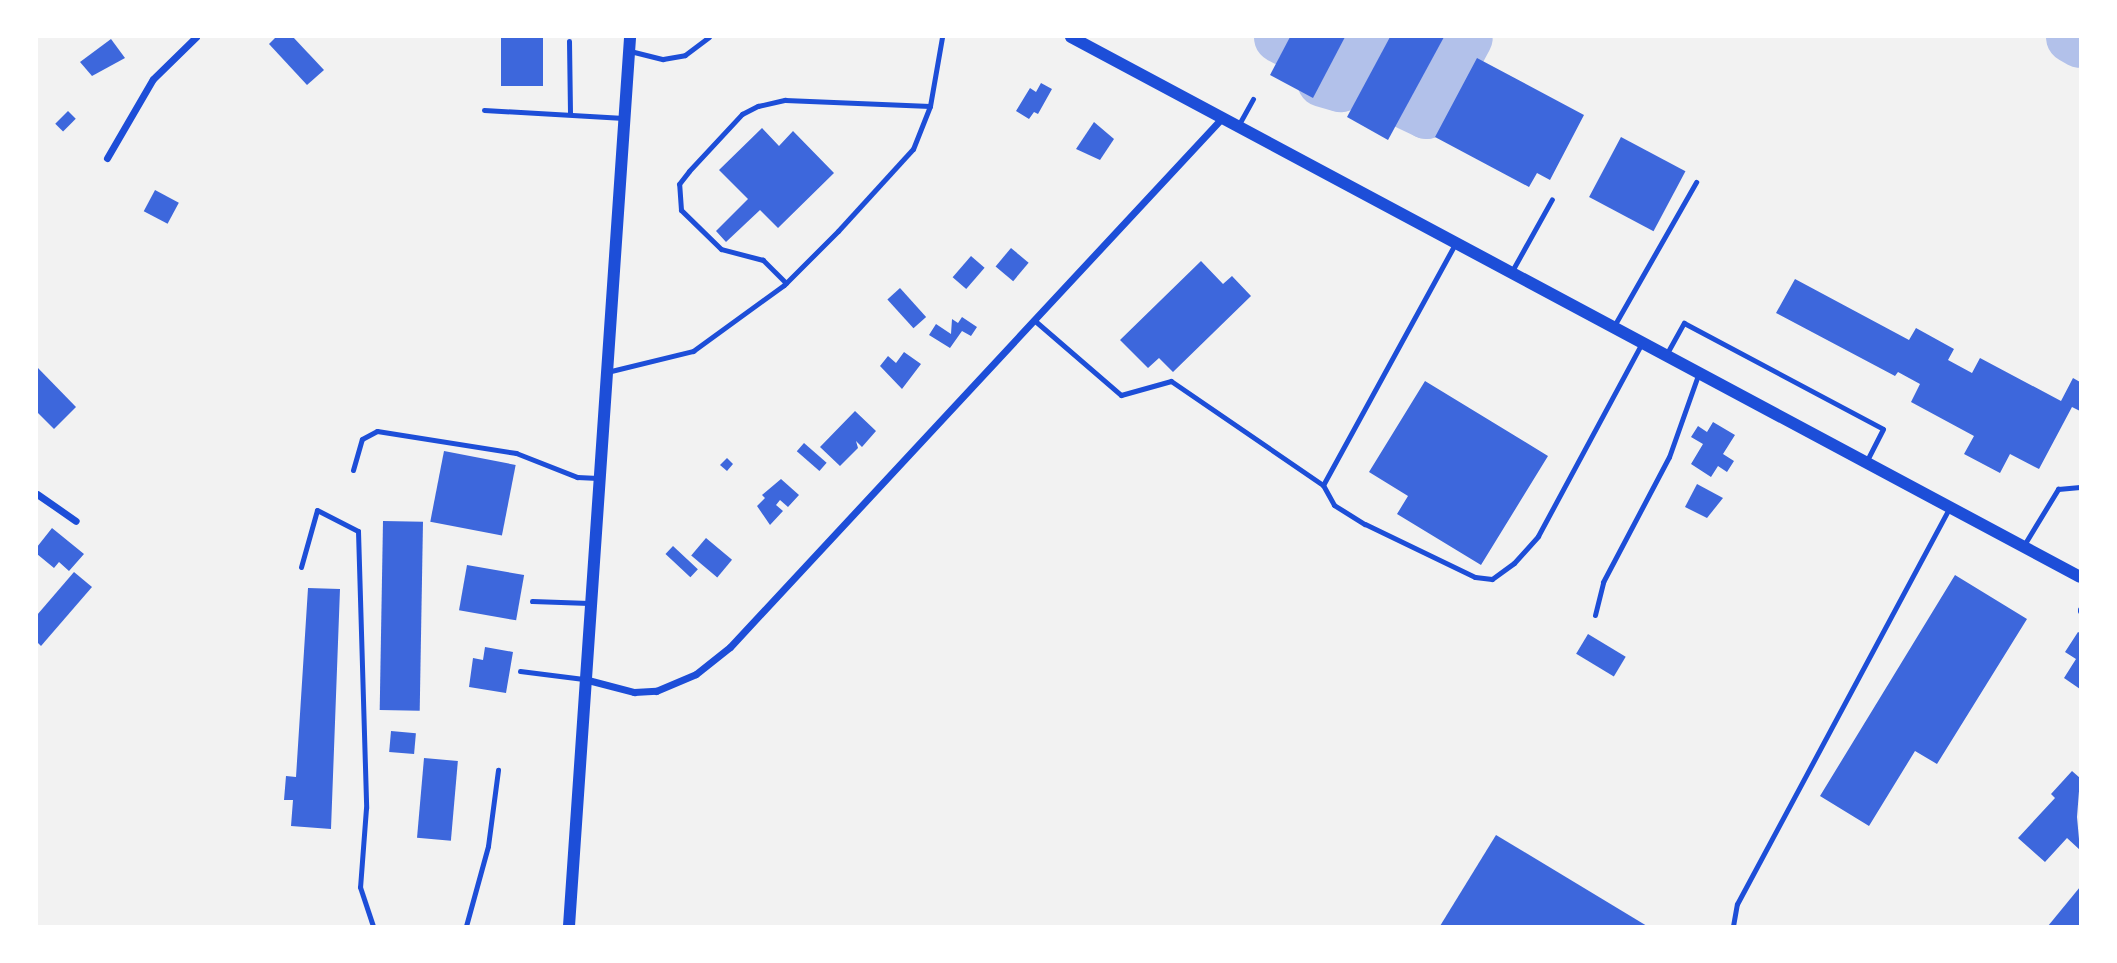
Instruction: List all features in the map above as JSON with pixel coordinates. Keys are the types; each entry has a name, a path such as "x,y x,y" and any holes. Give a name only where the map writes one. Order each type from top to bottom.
{"street":[{"path":"107,158 153,79 196,37"},
{"path":"569,926 583,679 627,119 630,37"},
{"path":"1076,38 1641,345 2080,577"},
{"path":"583,679 634,692 656,691 696,674 730,647 1222,117"},
{"path":"37,494 76,521"}],"lane":[{"path":"630,51 663,59 685,55 709,37"},
{"path":"607,372 693,351 786,283 913,149 930,106 942,37"},
{"path":"569,41 570,113"},
{"path":"1238,126 1253,99"},
{"path":"786,283 762,260 721,248 681,210 679,184 742,114 758,106 785,100 930,106"},
{"path":"484,110 570,113 627,119"},
{"path":"1613,329 1696,182"},
{"path":"1511,274 1552,199"},
{"path":"1323,485 1455,244"},
{"path":"1034,320 1121,395 1171,381 1323,485 1334,505 1365,524 1475,577 1492,579 1514,563 1538,536 1641,345"},
{"path":"1665,357 1684,323 1883,429 1865,464"},
{"path":"1595,615 1603,582 1669,457 1698,375"},
{"path":"353,470 362,439 377,431 516,453 577,477 598,478"},
{"path":"2022,547 2058,489 2080,486"},
{"path":"1733,926 1737,904 1949,509"},
{"path":"301,567 317,510 358,531 366,808 360,887 373,926"},
{"path":"532,601 589,603"},
{"path":"520,671 583,679"},
{"path":"466,926 488,846 498,770"}],"building":[{"path":"276,37 293,37 324,70 307,85 269,44"},
{"path":"501,37 543,37 543,86 501,86"},
{"path":"1290,37 1345,37 1313,98 1270,75"},
{"path":"1390,37 1444,37 1388,140 1347,117"},
{"path":"111,39 125,58 92,76 80,62"},
{"path":"1477,58 1584,115 1550,180 1537,173 1529,187 1435,137"},
{"path":"1041,83 1052,89 1038,114 1034,112 1029,119 1016,111 1030,88 1036,92"},
{"path":"68,111 76,119 63,132 55,124"},
{"path":"1094,122 1114,139 1100,160 1076,149"},
{"path":"762,128 779,146 793,131 834,173 778,228 760,210 726,242 716,231 748,199 719,170"},
{"path":"1621,137 1685,171 1654,231 1589,197"},
{"path":"155,190 179,203 168,224 144,211"},
{"path":"1011,248 1029,263 1013,281 996,266"},
{"path":"971,256 985,268 966,289 953,277"},
{"path":"1201,261 1223,284 1232,276 1251,296 1173,372 1159,358 1148,368 1120,340"},
{"path":"1795,279 1909,340 1916,328 1954,349 1948,360 1972,373 1980,358 2061,401 2073,378 2080,382 2080,411 2072,407 2039,469 2010,454 2000,473 1964,454 1974,436 1911,402 1920,384 1898,372 1895,376 1776,313"},
{"path":"900,288 926,317 913,328 887,299"},
{"path":"962,317 977,327 971,336 962,331 950,348 929,335 936,324 951,334 952,319 958,323"},
{"path":"904,352 921,364 902,389 880,366 888,356 896,363"},
{"path":"37,367 76,407 54,429 37,412"},
{"path":"1425,381 1548,456 1481,565 1397,514 1408,496 1369,472"},
{"path":"855,411 876,431 862,447 856,441 858,448 840,466 820,447"},
{"path":"1713,422 1735,435 1723,454 1734,461 1727,472 1718,466 1711,477 1691,464 1703,444 1691,437 1698,426 1707,432"},
{"path":"804,443 827,463 819,471 797,451"},
{"path":"444,451 516,465 502,536 430,522"},
{"path":"727,458 733,464 727,471 720,465"},
{"path":"781,479 799,495 788,507 780,500 776,505 783,511 770,525 757,506 765,498 762,495"},
{"path":"1697,484 1723,498 1707,518 1685,507"},
{"path":"383,521 423,522 420,711 380,710"},
{"path":"52,528 84,554 69,571 59,562 54,568 37,554 37,547"},
{"path":"706,538 732,560 717,577 691,556"},
{"path":"673,546 698,569 690,577 665,554"},
{"path":"467,565 524,575 516,620 459,610"},
{"path":"74,572 92,587 41,646 37,642 37,615"},
{"path":"1955,575 2027,619 1937,764 1915,751 1869,826 1820,796"},
{"path":"308,588 340,589 331,829 291,826 293,800 284,800 286,776 296,777"},
{"path":"2078,632 2080,689 2064,678 2076,659 2065,652"},
{"path":"1588,634 1626,657 1614,676 1576,654"},
{"path":"485,647 513,652 506,693 469,687 473,658 483,660"},
{"path":"391,731 416,733 414,754 389,752"},
{"path":"424,758 458,761 451,841 417,838"},
{"path":"2072,771 2080,778 2077,817 2080,850 2067,838 2045,862 2018,838 2055,798 2051,794"},
{"path":"1496,835 1647,926 1440,926"},
{"path":"2080,887 2080,926 2048,926"}],"taxiway":[{"path":"1279,37 1285,40"},
{"path":"1322,81 1340,86 1367,37"},
{"path":"1407,104 1426,113 1467,37"},
{"path":"2071,37 2080,42"}]}
